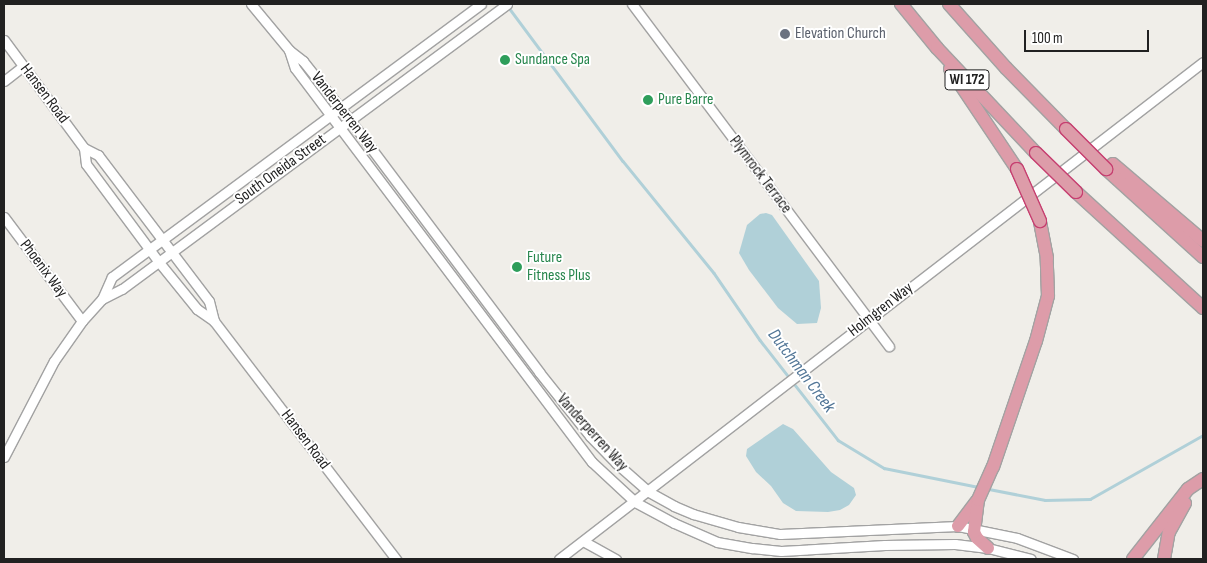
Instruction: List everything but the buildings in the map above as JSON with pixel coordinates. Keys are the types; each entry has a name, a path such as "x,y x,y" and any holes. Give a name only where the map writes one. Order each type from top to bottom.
{"highway":[{"name":"WI 172","path":"901,4 937,48 1036,153 1203,308"},
{"name":"WI 172","path":"949,4 1006,68 1069,132 1110,166 1203,257"},
{"path":"937,48 959,85 986,120 1017,169 1040,221 1047,258 1048,296 1036,342 993,467 978,500 958,526"},
{"path":"1110,166 1203,241"},
{"path":"1133,559 1188,489 1202,480"},
{"path":"1164,559 1169,532 1180,510 1202,480"},
{"path":"978,500 974,529 977,538 988,548"}],"street":[{"name":"Vanderperren Way","path":"251,4 288,50 303,61 341,108 534,365 590,436 616,463 649,492 693,514 738,527 780,534 958,526 1017,538 1073,559"},
{"name":"South Oneida Street","path":"102,300 112,277 148,248 481,4"},
{"name":"Plymrock Terrace","path":"632,4 889,346"},
{"name":"South Oneida Street","path":"4,457 54,361 82,320 102,300 122,289 504,6"},
{"name":"Hansen Road","path":"4,40 84,148 98,155 209,301 214,321"},
{"name":"Vanderperren Way","path":"288,50 295,67 592,462 635,502 674,523 717,542 752,548 781,551 885,544 955,544 988,548 1031,559"},
{"name":"Holmgren Way","path":"559,559 649,492 798,373 1203,62"},
{"path":"4,81 23,66"},
{"name":"Hansen Road","path":"84,148 86,164 148,248 197,309 214,321 396,559"},
{"name":"Phoenix Way","path":"4,217 82,320"},
{"path":"584,541 616,559"}],"water":[{"path":"760,214 772,215 819,281 821,308 817,323 797,324 778,308 749,270 739,253 747,225"},
{"path":"783,424 793,429 831,472 854,488 856,495 849,505 840,510 828,512 796,511 783,503 771,486 756,472 746,456 747,449"}],"waterway":[{"name":"Dutchman Creek","path":"507,5 623,161 714,273 760,340 838,440 884,468 978,487"},
{"name":"Dutchman Creek","path":"989,489 1045,500 1090,499 1203,435"}],"place":[{"name":"Elevation Church","path":"785,34"},
{"name":"Sundance Spa","path":"505,60"},
{"name":"Pure Barre","path":"648,100"},
{"name":"Future Fitness Plus","path":"517,267"}]}
